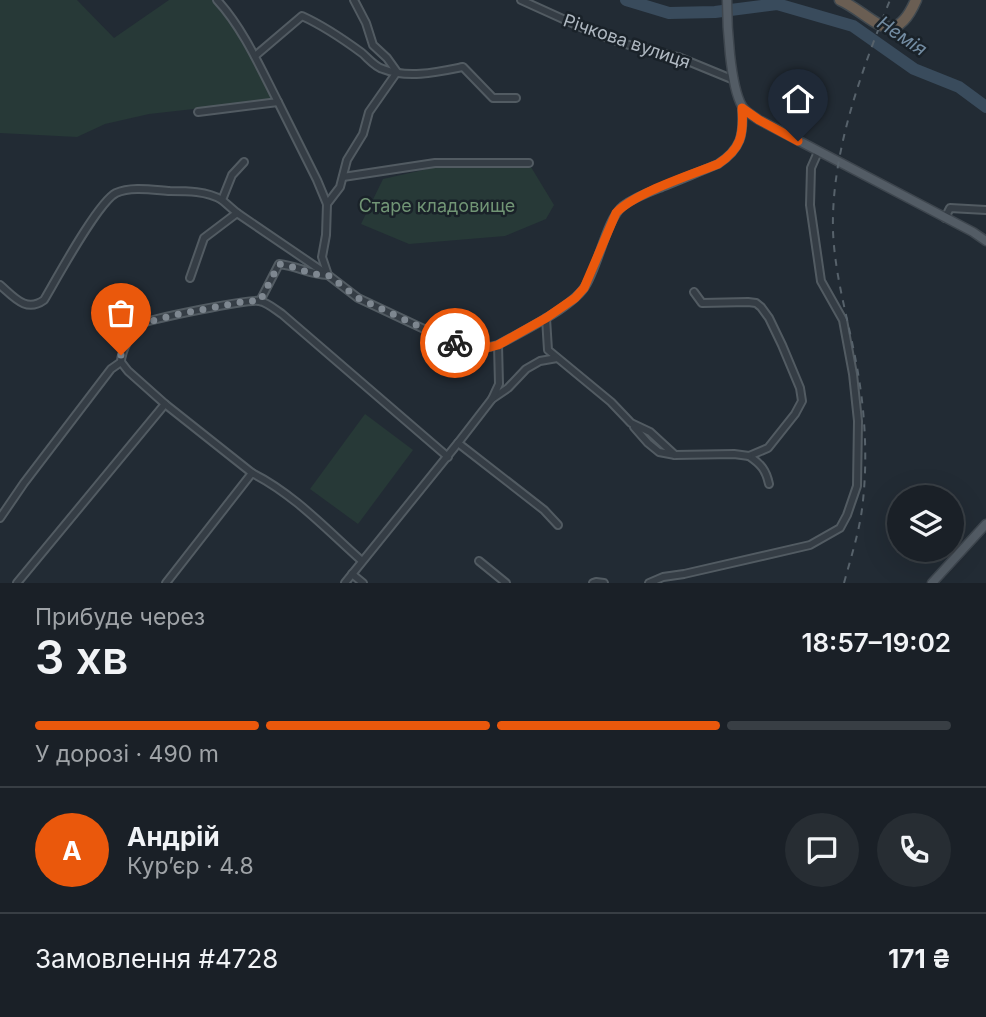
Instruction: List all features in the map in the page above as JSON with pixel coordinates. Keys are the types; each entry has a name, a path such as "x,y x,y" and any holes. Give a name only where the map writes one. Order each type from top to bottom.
{"highway":[{"path":"840,0 878,24 888,27 906,20 916,0"}],"main road":[{"path":"727,0 734,80 742,108 759,120 986,241"},
{"path":"932,583 986,524"}],"street":[{"path":"217,0 226,9 254,56 317,180 327,205 322,257 328,275"},
{"path":"355,0 373,45 397,72"},
{"name":"Річкова вулиця","path":"521,0 596,34 678,57 734,80"},
{"path":"254,56 302,16 345,41 381,69 407,74 463,67 493,98 516,98"},
{"path":"327,205 340,187 347,160 363,134 369,112 397,72"},
{"path":"198,112 278,103"},
{"path":"0,285 17,299 30,306 37,305 44,300 100,209 116,193 128,190 191,191 222,200 358,298 458,345 483,349 498,345 575,298 584,288 616,213 622,207 640,196 729,157 738,146 743,125 742,108"},
{"path":"649,583 663,577 696,572 810,545 840,528 848,515 857,486 858,421 853,374 842,320 821,281 810,205 811,168 818,152"},
{"path":"222,200 232,175 244,162"},
{"path":"343,177 435,163 529,163"},
{"path":"945,218 950,208 986,210"},
{"path":"190,278 204,238 237,213"},
{"path":"260,301 279,264 313,274 328,275"},
{"path":"694,292 702,303 748,302 761,307 778,336 800,388 802,401 795,414 768,448 749,456"},
{"path":"362,561 286,495 252,473 128,371 121,362 121,355 130,337 141,324 174,315 260,301 282,314 448,457"},
{"path":"546,318 548,350 611,402 659,452 749,456 767,472 769,485"},
{"path":"345,583 492,399 499,384 498,345"},
{"path":"492,399 508,388 526,369 540,361 556,358"},
{"path":"0,519 24,483 111,369 121,362"},
{"path":"17,583 165,404"},
{"path":"457,443 544,510 558,525"},
{"path":"166,583 252,473"},
{"path":"479,561 506,583"},
{"path":"352,574 363,583"},
{"path":"593,583 604,583"}],"green space":[{"path":"0,0 77,0 114,38 169,0 213,0 239,35 273,100 149,114 105,124 77,137 0,133"},
{"name":"Старе кладовище","path":"531,167 554,205 546,219 505,236 409,244 361,224 383,179 432,168"},
{"path":"365,414 413,450 358,524 310,489"}],"waterway":[{"name":"Немія","path":"626,0 669,13 715,12 777,4 853,26 914,69 959,87 986,107"}],"railway":[{"path":"844,583 861,516 865,444 858,373 837,267 833,231 834,202 837,172 850,113 890,0"}],"way so far":[{"path":"121,355 130,337 141,324 174,315 260,301 279,264 313,274 328,275 358,298 455,343"}],"route":[{"path":"455,343 471,349 498,345 575,298 584,288 616,213 640,196 729,157 738,146 743,125 742,108 798,141"}]}
